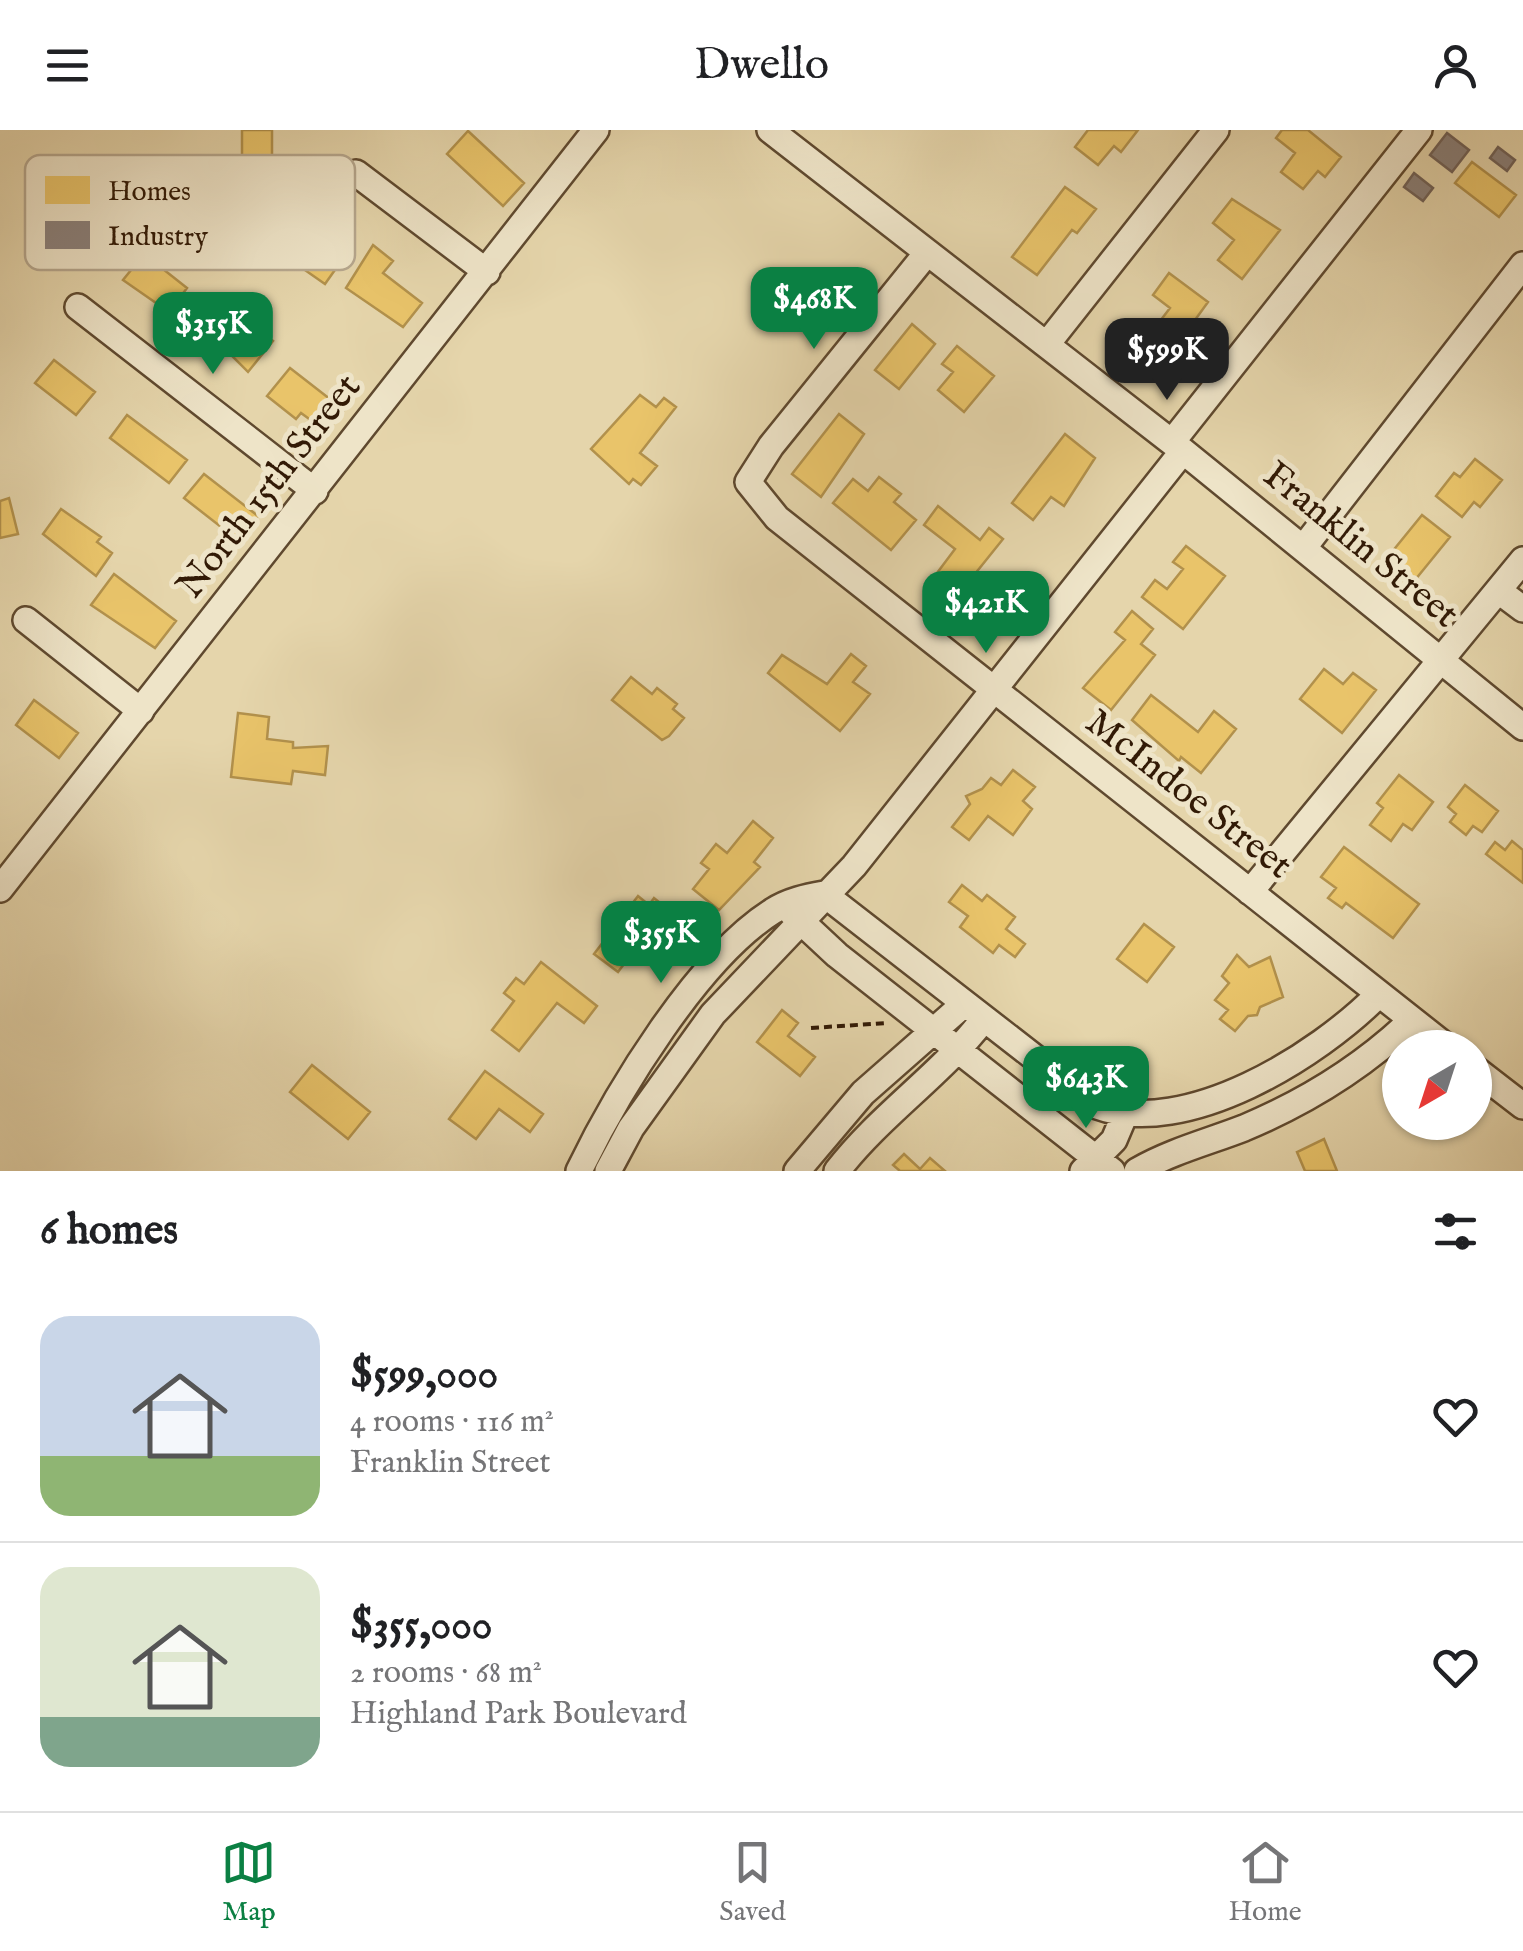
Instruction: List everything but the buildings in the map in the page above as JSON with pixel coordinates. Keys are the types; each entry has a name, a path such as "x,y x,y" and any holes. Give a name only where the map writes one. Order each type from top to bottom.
{"street":[{"name":"North 15th Street","path":"0,889 596,130"},
{"name":"Franklin Street","path":"770,130 1178,447 1523,727"},
{"path":"1047,344 1216,130"},
{"path":"578,1171 621,1089 670,1019 743,936 794,914 824,894 854,866 994,689 1420,130"},
{"path":"356,173 486,272"},
{"name":"McIndoe Street","path":"927,253 771,446 748,482 777,518 1425,1030"},
{"path":"1304,547 1523,266"},
{"path":"78,307 314,491"},
{"path":"1250,892 1523,560"},
{"path":"1499,591 1523,608"},
{"path":"26,620 141,711"},
{"path":"824,894 1096,1106 1125,1114 1173,1111 1249,1084 1321,1043 1379,994"},
{"path":"794,914 1097,1167 1120,1132 1125,1114"},
{"path":"608,1171 631,1128 706,1022 794,914"},
{"path":"798,1171 864,1093 935,1033 973,1013"},
{"path":"837,1171 886,1114 958,1051 973,1013"},
{"path":"1137,1171 1286,1108 1342,1076 1412,1020"},
{"path":"1492,1082 1523,1106"},
{"path":"1125,1114 1131,1150 1127,1171"}],"path":[{"path":"811,1028 900,1022 908,1011"}]}
